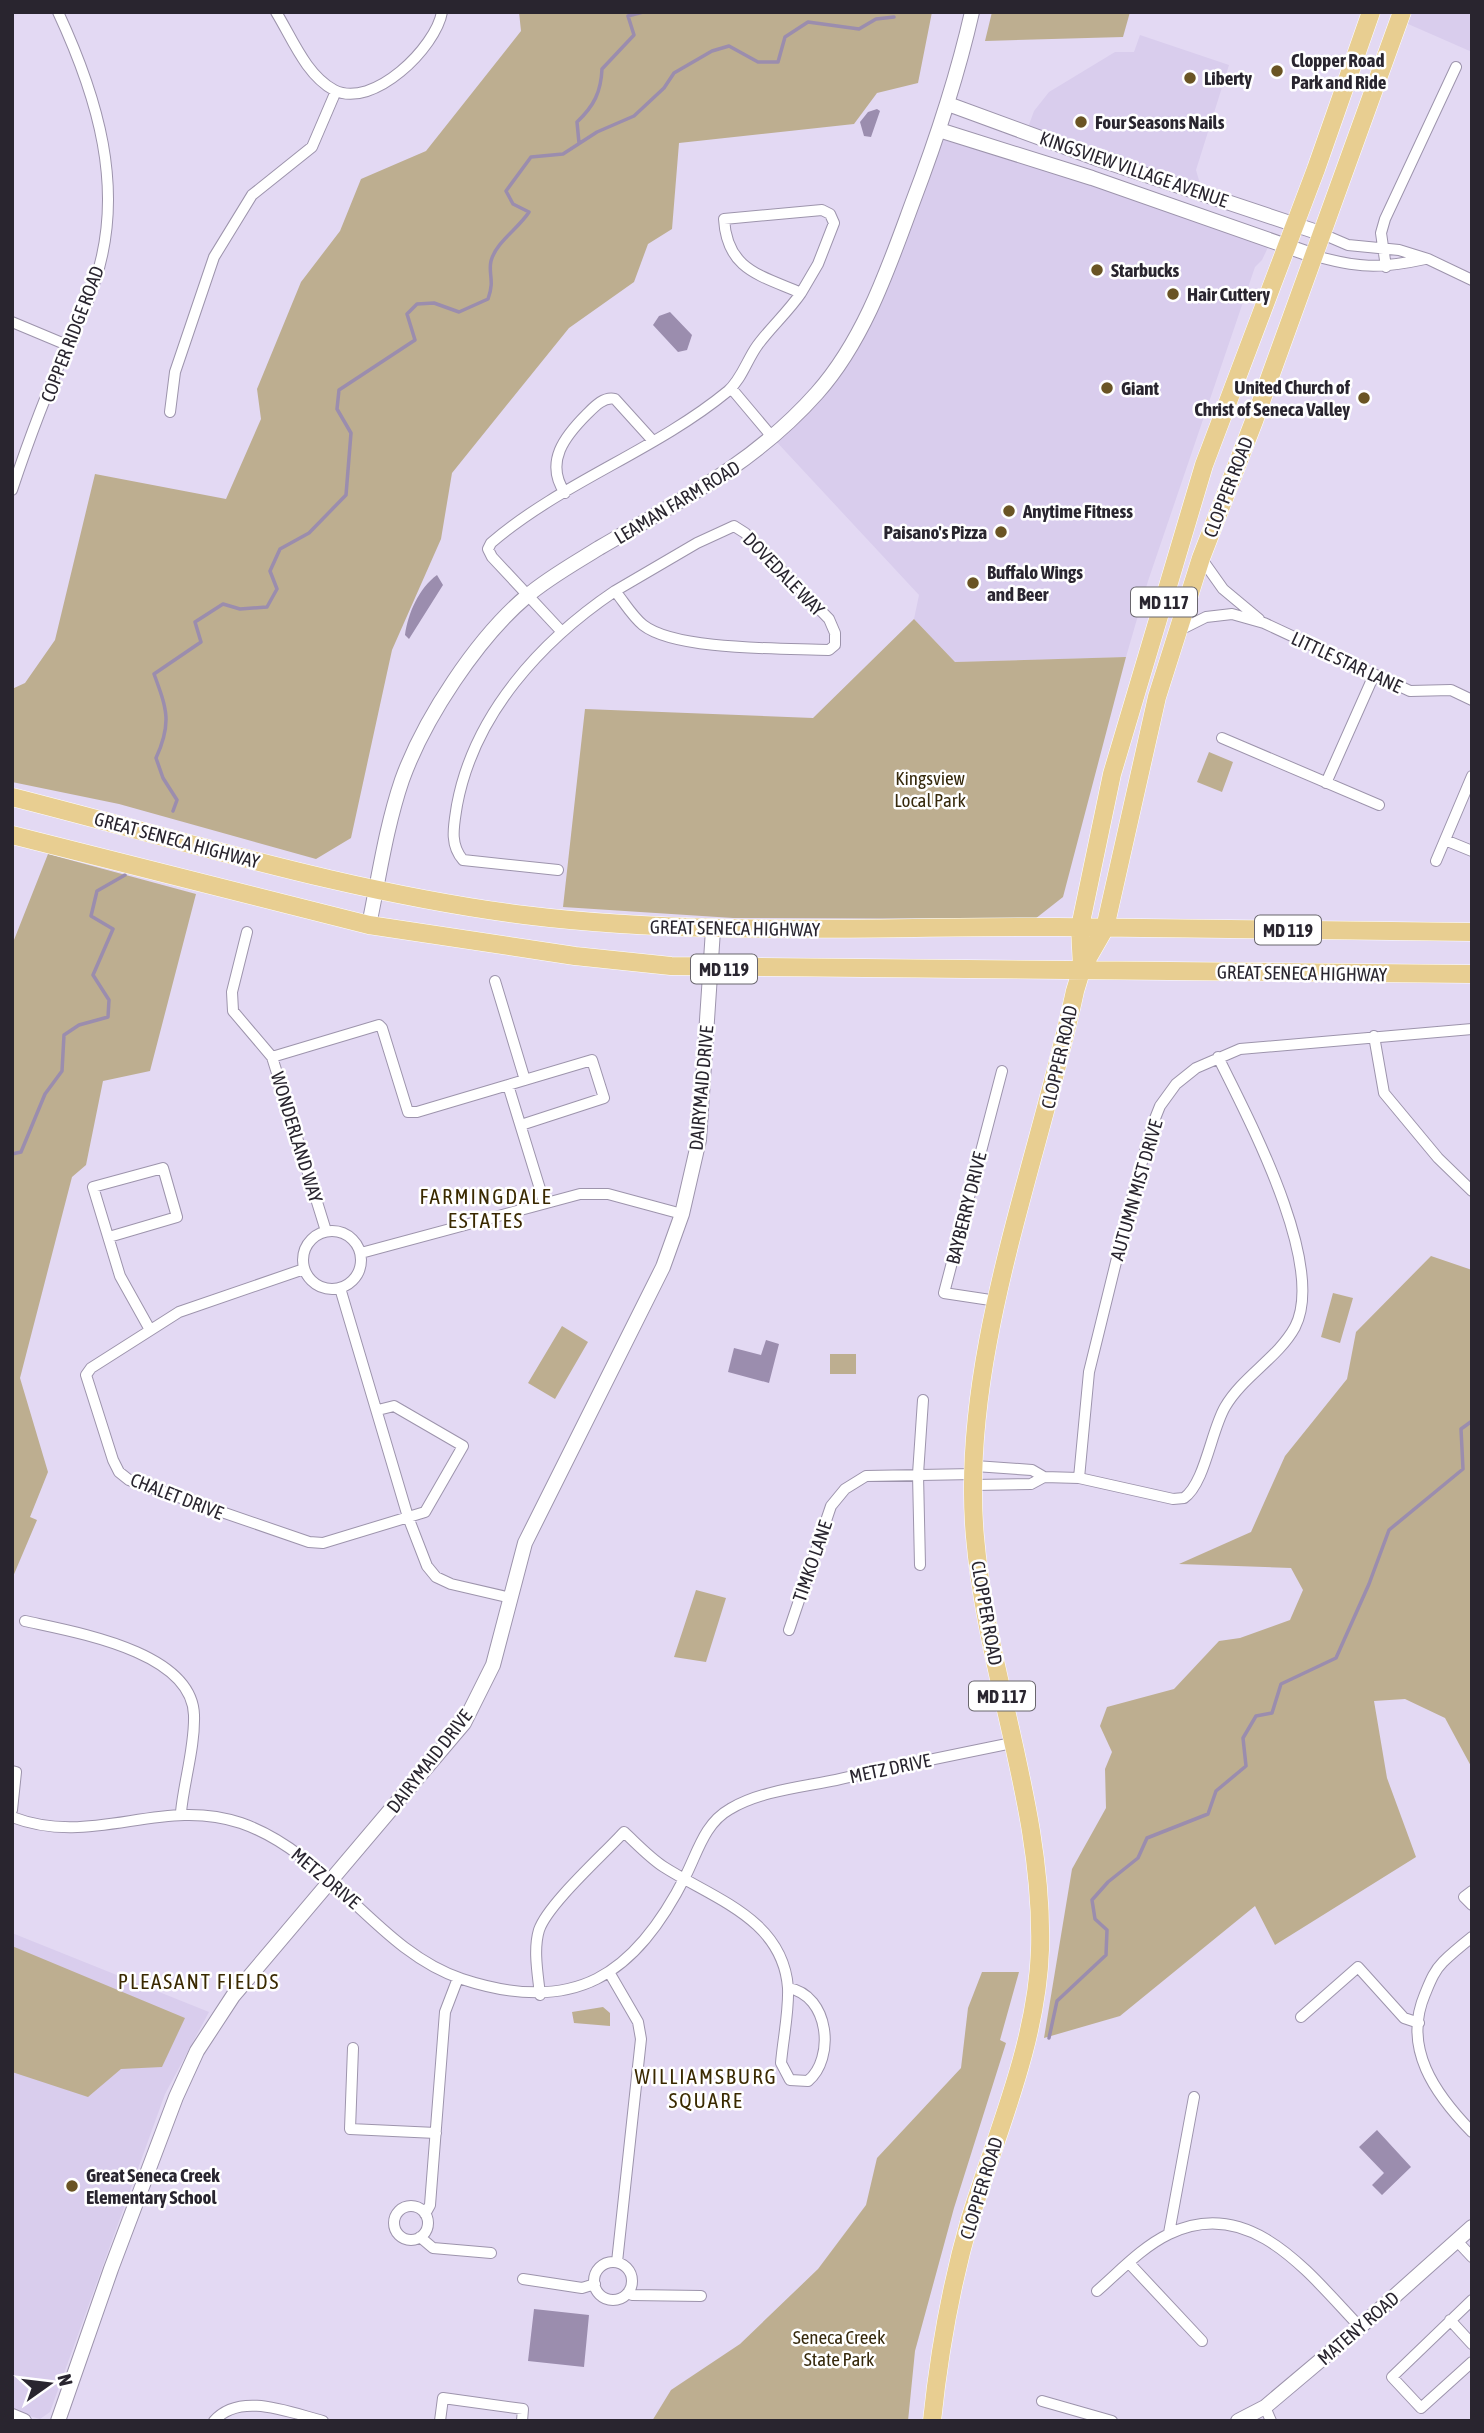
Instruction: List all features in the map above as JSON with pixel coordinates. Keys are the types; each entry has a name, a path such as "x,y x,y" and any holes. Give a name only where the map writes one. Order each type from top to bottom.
{"main road":[{"name":"CLOPPER ROAD","path":"1082,968 1080,927 1112,774 1204,465 1371,12"},
{"name":"CLOPPER ROAD","path":"932,2421 939,2348 969,2224 1024,2046 1037,1975 1039,1905 1036,1847 984,1608 974,1535 974,1475 979,1400 997,1301 1082,968 1105,928 1157,696 1201,558 1254,421 1402,12"},
{"name":"GREAT SENECA HIGHWAY","path":"12,797 275,867 376,889 523,915 713,930 1080,927 1472,932"},
{"name":"GREAT SENECA HIGHWAY","path":"12,835 369,925 575,956 710,969 1082,968 1354,976 1472,974"}],"street":[{"name":"COPPER RIDGE ROAD","path":"12,490 67,345 88,302 104,245 107,175 103,139 90,86 58,12"},
{"path":"276,12 309,66 336,91 367,91 393,78 430,38 443,12"},
{"name":"LEAMAN FARM ROAD","path":"369,925 393,811 413,752 464,667 527,596 597,550 694,495 773,438 819,391 855,336 882,285 948,104 972,12"},
{"path":"1386,267 1381,233 1385,219 1456,67"},
{"path":"170,412 175,372 214,257 252,195 312,147 336,91"},
{"name":"KINGSVIEW VILLAGE AVENUE","path":"948,104 1098,159 1320,233"},
{"name":"KINGSVIEW VILLAGE AVENUE","path":"939,130 1092,178 1312,255"},
{"path":"562,632 527,596 488,549 491,542 526,515 653,441 731,388 758,344 785,317 801,293 818,264 834,223 830,214 822,210 724,219 725,235 733,256 743,266 801,293"},
{"path":"1320,233 1348,245 1383,248 1428,259 1471,278"},
{"path":"1312,255 1346,265 1386,267 1428,259"},
{"path":"12,322 67,345"},
{"path":"731,388 773,438"},
{"path":"565,493 556,476 559,450 565,437 603,401 615,399 653,441"},
{"name":"DOVEDALE WAY","path":"558,870 463,860 455,850 453,827 460,792 473,751 495,708 562,632 615,592 697,543 734,526 746,533 829,620 835,633 835,645 829,650 677,639 658,634 642,625 615,592"},
{"name":"LITTLE STAR LANE","path":"1201,558 1223,589 1264,623"},
{"name":"LITTLE STAR LANE","path":"1180,630 1206,617 1231,614 1264,623 1409,691 1451,690 1472,700"},
{"path":"1326,783 1374,675"},
{"path":"1222,738 1379,805"},
{"path":"1436,861 1472,776"},
{"path":"1446,840 1472,851"},
{"name":"DAIRYMAID DRIVE","path":"58,2421 120,2245 176,2097 197,2051 233,1996 464,1723 493,1665 525,1543 663,1268 682,1214 699,1140 713,930"},
{"name":"WONDERLAND WAY","path":"247,932 232,992 233,1012 272,1057 326,1231"},
{"path":"495,981 525,1080"},
{"path":"272,1057 379,1026 382,1028 408,1112 417,1112 592,1060 604,1098 521,1125"},
{"name":"AUTUMN MIST DRIVE","path":"1079,1478 1089,1372 1152,1126 1175,1084 1196,1068 1218,1057 1250,1048 1472,1029"},
{"path":"1374,1036 1384,1093 1438,1158 1472,1191"},
{"path":"974,1475 1032,1470 1044,1477 1079,1478 1173,1499 1189,1494 1225,1406 1277,1351 1298,1318 1303,1302 1303,1279 1291,1229 1258,1138 1218,1057"},
{"name":"BAYBERRY DRIVE","path":"997,1301 944,1293 1002,1071"},
{"path":"508,1085 544,1202"},
{"path":"108,1237 177,1217 163,1168 93,1187 108,1237 120,1276 149,1328"},
{"path":"360,1253 580,1194 608,1194 682,1214"},
{"path":"326,1231 347,1234 360,1253 358,1275 340,1288 329,1289 317,1285 304,1269 307,1245 326,1231"},
{"name":"CHALET DRIVE","path":"304,1269 179,1312 149,1328 90,1368 86,1375 113,1460 119,1472 129,1480 309,1542 323,1543 408,1517"},
{"path":"340,1288 408,1517 427,1566 436,1577 451,1584 511,1598"},
{"path":"920,1565 918,1474 923,1401"},
{"path":"378,1410 394,1406 463,1446 425,1512 408,1517"},
{"path":"974,1475 1031,1484 1044,1477"},
{"name":"TIMKO LANE","path":"789,1630 831,1507 845,1489 866,1476 974,1475"},
{"path":"25,1621 96,1637 162,1666 180,1679 190,1696 194,1714 181,1812"},
{"name":"METZ DRIVE","path":"12,1817 51,1827 76,1828 181,1812 209,1814 263,1831 299,1852 407,1948 458,1978 505,1992 540,1995 574,1989 610,1972 648,1937 684,1878 708,1827 733,1807 781,1791 1012,1743"},
{"path":"12,1771 16,1772 12,1810"},
{"path":"540,1995 537,1945 539,1930 549,1913 624,1832 663,1867 752,1919 766,1933 776,1949 788,1988 781,2063 790,2080 808,2081 817,2074 821,2062 824,2028 822,2015 808,1995 788,1988"},
{"path":"1472,1891 1464,1897 1472,1905"},
{"path":"1472,1937 1443,1962 1432,1977 1420,2005 1418,2043 1423,2067 1445,2104 1472,2132"},
{"path":"1301,2017 1358,1967 1404,2018 1419,2023"},
{"path":"610,1972 638,2022 641,2039 617,2262"},
{"path":"425,2214 414,2207 401,2209 394,2220 401,2237 408,2240 420,2237 427,2227 425,2214 430,2205 445,2012 458,1978"},
{"path":"353,2048 350,2129 436,2133"},
{"path":"1170,2233 1194,2097"},
{"path":"1097,2291 1170,2233 1205,2222 1250,2231 1270,2240 1293,2257 1360,2328"},
{"name":"MATENY ROAD","path":"1238,2421 1268,2414 1472,2227"},
{"path":"420,2237 433,2248 491,2253"},
{"path":"1457,2241 1472,2257"},
{"path":"617,2262 629,2270 632,2277 629,2291 617,2299 609,2299 597,2291 595,2277 603,2265 617,2262"},
{"path":"1129,2263 1202,2341"},
{"path":"523,2279 582,2288 595,2284"},
{"path":"629,2291 632,2295 701,2296"},
{"path":"1472,2300 1392,2377 1422,2408 1472,2362"},
{"path":"1450,2320 1472,2344"},
{"path":"440,2421 443,2398 523,2409 522,2421"},
{"path":"1042,2401 1112,2421"},
{"path":"214,2421 232,2407 256,2405 323,2421"},
{"path":"12,2416 24,2421"}],"shaded area":[{"path":"1402,12 1472,12 1472,52 1399,20"},
{"path":"1140,35 1229,65 1196,170 1203,194 1026,133 1034,111 1049,92 1115,52 1134,52"},
{"path":"877,109 880,111 871,137 864,136 860,122 868,112"},
{"path":"939,130 1271,241 1262,260 1255,267 1148,581 1126,657 955,662 914,619 919,595 773,438 855,336"},
{"path":"670,312 692,335 687,350 678,352 653,325 659,316"},
{"path":"437,575 443,585 409,639 405,635 412,610 425,587"},
{"path":"766,1340 779,1344 769,1383 728,1372 734,1348 761,1355"},
{"name":"Great Seneca Creek Elementary School","path":"12,1933 209,2012 165,2094 50,2412 40,2419 12,2411"},
{"path":"1377,2130 1411,2167 1382,2195 1372,2185 1384,2173 1359,2147"},
{"path":"534,2309 589,2315 584,2367 528,2361"}],"green space":[{"path":"519,12 932,12 918,83 877,93 854,124 679,143 672,229 648,244 634,282 569,328 452,473 441,539 392,650 351,838 316,859 119,804 12,782 12,689 25,683 55,640 95,474 226,499 261,419 257,389 301,282 340,231 361,179 426,151 521,31"},
{"path":"992,12 1130,12 1123,37 985,41"},
{"name":"Kingsview Local Park","path":"914,619 955,662 1126,657 1063,897 1035,919 733,918 563,907 585,709 813,718"},
{"path":"1209,752 1233,762 1222,792 1197,782"},
{"path":"48,854 196,894 150,1071 103,1081 86,1165 72,1177 20,1378 48,1472 30,1517 37,1520 12,1579 12,945"},
{"path":"1431,1256 1472,1270 1472,1768 1445,1718 1405,1699 1374,1701 1387,1778 1416,1857 1275,1945 1255,1906 1120,2016 1044,2038 1072,1869 1106,1808 1105,1769 1112,1752 1100,1726 1107,1707 1174,1689 1219,1641 1240,1638 1290,1620 1303,1590 1291,1568 1179,1564 1251,1532 1285,1456 1347,1379 1356,1332"},
{"path":"1333,1293 1353,1298 1340,1343 1321,1337"},
{"path":"562,1326 588,1342 555,1399 528,1383"},
{"path":"830,1354 856,1354 856,1374 830,1374"},
{"path":"696,1590 726,1598 706,1662 674,1657"},
{"path":"12,1946 185,2018 162,2067 121,2069 88,2097 12,2072"},
{"name":"Seneca Creek State Park","path":"982,1972 1019,1972 1000,2040 1006,2043 954,2208 915,2351 908,2421 652,2421 671,2390 740,2344 818,2269 866,2205 877,2158 961,2068 968,2008"},
{"path":"603,2007 610,2013 610,2026 574,2023 572,2012"}],"waterway":[{"path":"579,143 577,122 596,98 602,69 634,35 628,16 643,12"},
{"path":"173,811 177,800 163,778 156,758 164,735 166,716 154,674 201,642 195,622 223,604 240,609 267,607 277,589 270,571 280,549 309,533 346,495 351,433 337,409 339,390 415,340 407,314 417,304 434,303 459,312 488,299 491,287 490,266 494,254 529,212 513,204 506,191 531,157 563,154 597,132 634,116 664,88 674,73 712,51 729,46 758,62 778,62 785,37 808,22 859,29 876,19 894,17"},
{"path":"12,1154 21,1152 45,1094 62,1071 64,1035 79,1025 108,1017 109,1000 93,975 113,929 91,916 97,891 125,875"},
{"path":"1049,2038 1057,2001 1106,1955 1107,1930 1095,1919 1092,1900 1108,1882 1138,1858 1147,1838 1208,1814 1216,1791 1246,1766 1243,1738 1256,1716 1272,1713 1281,1684 1336,1658 1369,1584 1389,1530 1463,1469 1461,1429 1472,1421"}],"place":[{"name":"Clopper Road Park and Ride","path":"1277,71"},
{"name":"Liberty","path":"1190,78"},
{"name":"Four Seasons Nails","path":"1081,122"},
{"name":"Starbucks","path":"1097,270"},
{"name":"Hair Cuttery","path":"1173,294"},
{"name":"Giant","path":"1107,388"},
{"name":"United Church of Christ of Seneca Valley","path":"1364,398"},
{"name":"Anytime Fitness","path":"1009,511"},
{"name":"Paisano's Pizza","path":"1001,532"},
{"name":"Buffalo Wings and Beer","path":"973,583"},
{"name":"Great Seneca Creek Elementary School","path":"72,2186"}],"district":[{"name":"FARMINGDALE ESTATES","path":"486,1208"},
{"name":"PLEASANT FIELDS","path":"199,1981"},
{"name":"WILLIAMSBURG SQUARE","path":"706,2088"}]}
